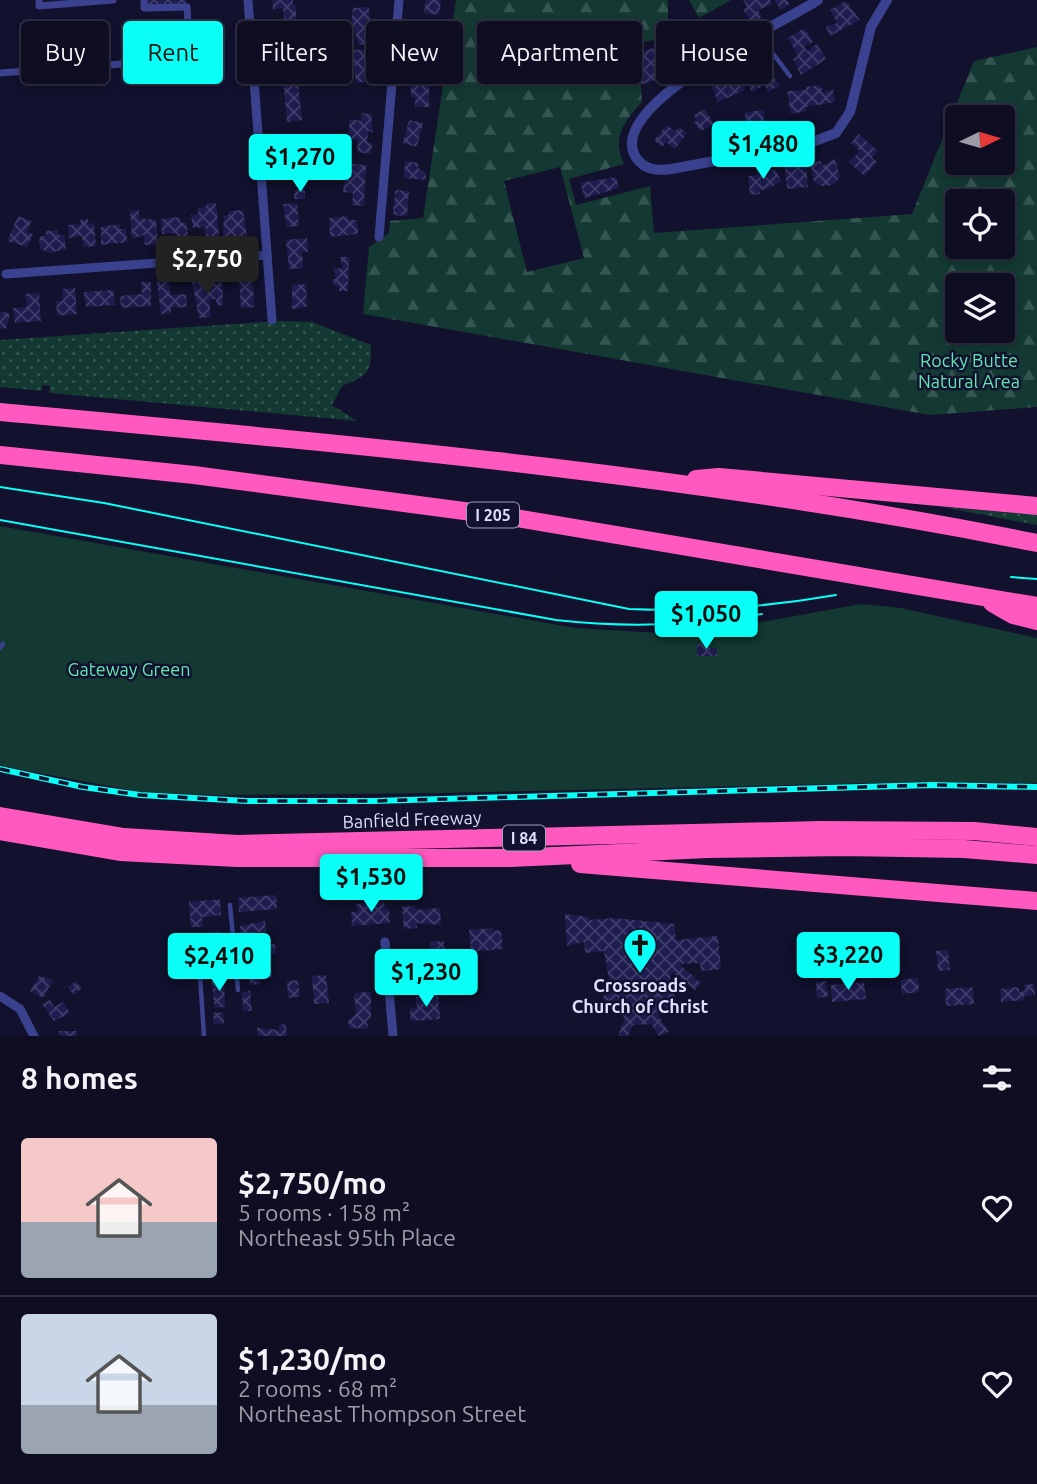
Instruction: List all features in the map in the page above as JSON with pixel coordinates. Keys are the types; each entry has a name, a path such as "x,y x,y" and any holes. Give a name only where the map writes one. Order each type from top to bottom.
{"highway":[{"path":"0,412 417,450 668,481 1037,543"},
{"name":"I 205","path":"0,455 194,475 516,518 744,554 1037,606"},
{"path":"668,481 719,477 1037,506"},
{"path":"983,598 1013,615 1037,621"},
{"name":"Banfield Freeway","path":"0,816 124,837 237,845 834,830 974,831 1037,837"},
{"name":"Banfield Freeway","path":"0,831 96,849 197,857 510,858 708,849 844,847 964,849 1037,855"},
{"path":"510,858 1037,901"}],"street":[{"path":"39,0 39,6 113,0"},
{"path":"0,73 190,59 187,6 144,8 140,0"},
{"path":"248,0 272,320"},
{"path":"379,237 399,0"},
{"path":"772,27 818,0"},
{"path":"678,84 636,126 632,150 645,166 657,170 671,169 807,144 836,133 850,112 870,27 887,0"},
{"path":"6,274 267,255"},
{"path":"385,942 393,1036"},
{"path":"0,996 20,1009 34,1036"}],"lane":[{"path":"772,52 777,54 790,76"},
{"path":"230,905 238,990"},
{"path":"204,1036 200,975 209,962 235,960"}],"green space":[{"name":"Rocky Butte Natural Area","path":"456,0 668,0 668,21 656,21 656,39 642,42 642,21 477,21 477,84 641,84 642,102 625,123 620,138 620,155 624,164 569,179 576,205 650,186 654,233 912,214 945,133 945,175 1015,175 1015,105 956,105 974,61 1037,47 1037,407 930,415 363,314 369,247 389,233 390,221 423,218 443,84 463,84 463,21 453,21","holes":["560,167 584,258 527,272 504,181"]},
{"path":"689,0 731,0 699,18"},
{"path":"278,321 312,322 371,345 370,363 366,373 342,386 332,405 357,421 50,393 50,386 42,385 42,391 0,387 0,340"},
{"path":"942,507 1037,515 1037,525"},
{"name":"Gateway Green","path":"0,526 575,628 661,633 717,630 861,604 901,608 1037,638 1037,783 915,782 442,793 215,795 141,792 7,767 0,765"}],"building":[{"path":"144,0 186,0 187,6 144,8"},
{"path":"272,0 293,0 293,4 296,4 296,21 284,21 283,8 273,9"},
{"path":"426,0 441,0 439,15 424,13"},
{"path":"743,0 770,0 772,4 758,10 762,17 755,21 750,21 743,9 747,7"},
{"path":"774,0 787,0 790,4 781,10"},
{"path":"846,1 860,20 830,36 826,27 837,23 830,10"},
{"path":"369,7 370,21 366,21 366,44 358,45 352,26 353,8"},
{"path":"804,28 813,42 804,46 807,51 817,44 826,59 801,75 793,59 798,56 788,38"},
{"path":"656,48 656,80 640,85 642,84 642,51"},
{"path":"366,49 366,82 356,83 353,50"},
{"path":"772,73 779,86 768,92 765,85 752,92 748,84 772,84"},
{"path":"284,84 298,84 302,120 287,122"},
{"path":"411,84 429,84 429,107 415,107 415,97 411,97"},
{"path":"719,84 743,84 745,90 718,102 712,87"},
{"path":"821,85 822,92 833,90 835,102 806,107 806,111 791,114 787,91 806,90 806,87"},
{"path":"705,109 714,124 701,131 693,122 697,121 694,115"},
{"path":"764,110 763,132 746,133 745,112"},
{"path":"362,113 371,114 373,132 368,131 367,142 372,143 371,154 357,152 358,140 348,139 350,119 361,121"},
{"path":"409,120 423,123 417,147 403,143"},
{"path":"667,125 675,131 679,127 687,133 675,149 666,142 662,147 654,140"},
{"path":"859,134 878,151 872,158 877,162 864,176 849,162 860,151 851,143"},
{"path":"306,140 308,176 294,178 292,141"},
{"path":"835,159 840,177 834,185 821,186 814,182 810,163 821,161 822,166"},
{"path":"796,160 797,164 806,163 808,187 787,189 784,161"},
{"path":"405,161 418,163 418,168 426,174 426,180 404,178"},
{"path":"347,163 366,165 364,206 352,205 353,193 343,192"},
{"path":"756,168 763,168 764,174 775,169 781,181 768,189 759,190 760,194 750,195 748,176 757,175"},
{"path":"616,177 619,188 585,198 580,183"},
{"path":"305,189 305,199 294,199 294,190"},
{"path":"395,190 409,191 407,216 393,215"},
{"path":"206,203 216,203 219,236 206,237 205,227 193,228 191,215 198,214 198,208 206,207"},
{"path":"297,203 299,226 287,227 283,204"},
{"path":"139,210 139,218 156,220 158,244 145,245 144,235 132,239 130,211"},
{"path":"243,210 247,236 223,238 224,216 229,215 229,211"},
{"path":"18,216 31,221 27,232 33,234 27,247 7,241"},
{"path":"348,216 349,220 357,220 358,234 330,237 329,218"},
{"path":"180,217 181,223 187,223 188,240 175,241 175,233 162,234 161,219"},
{"path":"88,219 88,224 94,223 96,246 83,247 82,236 69,238 68,225 81,224 80,220"},
{"path":"120,224 120,229 126,229 127,242 101,245 101,227"},
{"path":"58,230 58,235 64,235 66,249 50,253 40,249 39,237 46,236 46,231"},
{"path":"307,238 308,252 302,252 303,268 289,269 286,240"},
{"path":"340,257 349,257 348,291 339,291 339,286 334,286 333,279 336,279 333,269 343,268"},
{"path":"169,280 170,295 186,294 187,307 171,308 171,313 161,314 157,281"},
{"path":"207,280 208,284 222,283 223,305 217,306 216,299 209,300 211,317 199,318 192,281"},
{"path":"253,280 254,307 241,308 239,281"},
{"path":"141,282 151,282 151,306 121,308 120,296 142,294"},
{"path":"306,284 307,307 292,309 292,285"},
{"path":"75,288 77,314 57,316 56,301 63,301 62,289"},
{"path":"113,290 115,305 86,307 84,292"},
{"path":"39,293 41,321 15,323 13,308 27,307 26,294"},
{"path":"0,311 10,314 6,329 0,328"},
{"path":"704,643 705,648 717,648 717,656 697,656 697,644"},
{"path":"276,895 277,909 239,912 238,898"},
{"path":"220,899 221,915 202,917 203,927 191,927 189,902"},
{"path":"384,902 385,909 389,909 390,923 352,926 351,912 357,912 356,904"},
{"path":"415,906 416,910 440,908 441,925 417,923 417,928 404,929 402,907"},
{"name":"Crossroads Church of Christ","path":"565,914 589,917 589,920 614,918 674,924 676,940 718,936 721,969 701,971 700,963 679,964 701,983 695,990 672,972 670,978 677,990 670,1009 664,1007 658,1015 669,1032 659,1036 651,1024 633,1025 628,1036 618,1036 625,1018 618,1011 613,1014 603,998 609,979 604,951 585,953 584,942 567,946"},
{"path":"265,921 266,932 256,932 256,938 241,939 240,926"},
{"path":"493,928 493,931 501,930 503,949 471,952 469,930"},
{"path":"219,932 220,946 195,945 194,934"},
{"path":"444,941 445,951 431,952 430,942"},
{"path":"275,944 276,953 244,959 243,947"},
{"path":"948,950 950,970 938,971 936,951"},
{"path":"429,951 430,969 412,971 410,952"},
{"path":"271,967 272,978 260,979 261,984 250,985 249,972"},
{"path":"326,975 329,1003 314,1004 312,976"},
{"path":"39,976 53,980 43,998 30,991"},
{"path":"918,978 919,992 902,994 901,980"},
{"path":"224,980 225,1007 215,1008 211,981"},
{"path":"298,980 300,997 288,998 287,981"},
{"path":"76,981 82,989 73,995 68,987"},
{"path":"826,981 828,997 817,998 816,982"},
{"path":"864,982 866,999 832,1002 831,985"},
{"path":"1034,984 1035,995 1024,996 1024,1000 1001,1002 1000,989 1019,987 1019,992 1025,991 1024,985"},
{"path":"973,987 974,1004 946,1006 945,989"},
{"path":"250,991 252,1011 243,1011 242,992"},
{"path":"371,992 371,1019 367,1020 368,1029 349,1028 348,1021 356,1014 354,993"},
{"path":"438,995 440,1019 411,1021 410,1009 417,1008 416,997"},
{"path":"50,1000 54,1007 63,1002 70,1013 54,1021 42,1004"},
{"path":"223,1012 224,1023 214,1024 213,1013"},
{"path":"286,1024 287,1036 258,1036 257,1028 279,1030 279,1025"},
{"path":"59,1031 77,1031 77,1036 60,1036"}],"tram line":[{"path":"0,487 104,503 629,609 733,608 836,595"},
{"path":"0,520 556,620 659,624 762,614"},
{"path":"1011,577 1037,579"}],"railway":[{"path":"0,769 83,787 140,795 247,801 374,801 932,785 1037,787"}],"place":[{"name":"Crossroads Church of Christ","path":"640,975"}]}
